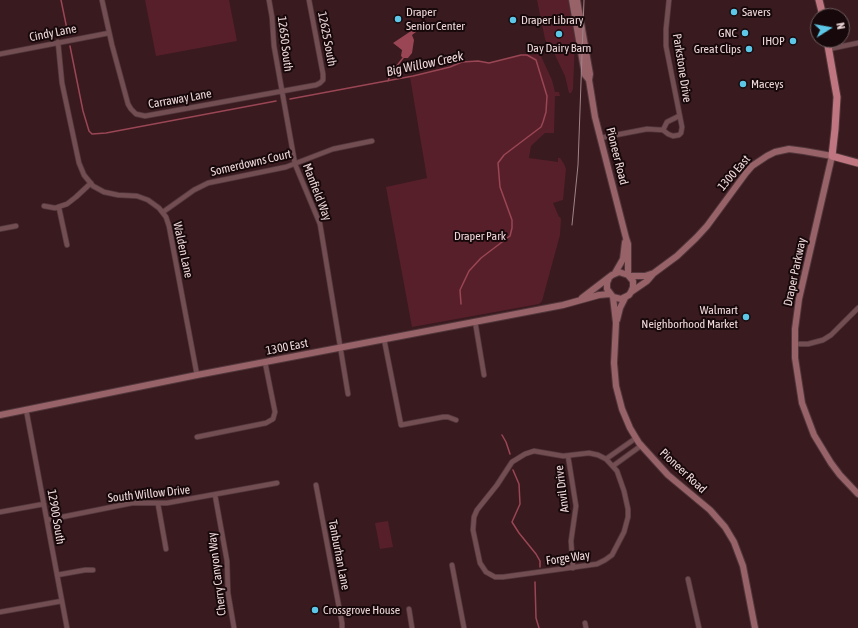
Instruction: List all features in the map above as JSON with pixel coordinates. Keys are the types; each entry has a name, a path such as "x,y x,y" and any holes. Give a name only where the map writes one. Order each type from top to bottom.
{"main road":[{"name":"Pioneer Road","path":"572,0 585,75 588,80 600,138 629,248 629,275"},
{"name":"Pioneer Road","path":"577,0 590,74 588,80"},
{"name":"Draper Parkway","path":"829,49 836,98 832,156 799,299 795,329 794,358 798,386 808,422 818,443 831,463 858,494"},
{"name":"1300 East","path":"631,292 647,282 654,273 677,256 696,238 746,172 760,160 775,152 789,149 804,150 858,163"},
{"name":"Pioneer Road","path":"615,273 623,259 626,238"},
{"path":"619,272 629,275 633,281 631,292 625,298 618,298 611,295 607,289 609,278 615,273 619,272"},
{"name":"1300 East","path":"629,275 645,276 654,273"},
{"name":"1300 East","path":"578,302 609,278"},
{"name":"1300 East","path":"0,415 197,375 578,302 599,295 611,295"},
{"name":"Pioneer Road","path":"611,295 616,323"},
{"name":"Pioneer Road","path":"625,298 620,308 616,323 614,363 616,386 622,408 630,428 636,438 668,475 710,510 731,537 737,548 743,566 755,628"}],"street":[{"name":"Carraway Lane","path":"102,0 109,33 128,104 131,109 139,115 148,116 316,85 322,81"},
{"name":"12650 South","path":"269,0 281,91"},
{"name":"12625 South","path":"309,0 323,74 322,81"},
{"name":"Parkstone Drive","path":"663,130 667,122 679,116 666,46 669,0"},
{"name":"Cindy Lane","path":"0,54 109,33"},
{"name":"Walden Lane","path":"58,42 62,83 79,162 84,175 96,189 107,194 137,196 154,204 163,212 169,226 197,375"},
{"path":"829,49 858,43"},
{"name":"Manfield Way","path":"281,91 295,164 320,224 348,394"},
{"path":"600,138 642,130 663,130 670,136 679,135 682,127 679,116"},
{"name":"Somerdowns Court","path":"163,212 194,190 208,183 295,164 333,148 372,141"},
{"path":"44,206 59,208 72,201 91,183"},
{"path":"59,208 67,245"},
{"path":"0,229 16,226"},
{"path":"794,344 808,344 823,340 831,335 858,308"},
{"path":"475,321 484,375"},
{"path":"384,339 401,425 443,417 456,420"},
{"path":"197,437 266,424 273,419 275,412 265,362"},
{"name":"12900 South","path":"26,409 67,628"},
{"path":"568,456 589,453 606,459 636,438"},
{"path":"613,466 642,445"},
{"name":"Forge Way","path":"568,456 559,456 534,451 519,457 510,465 497,486 477,510 472,527 479,560 483,569 492,576 503,577 594,565 603,562 612,555 621,540 626,525 628,509 622,482 613,466 606,459"},
{"name":"Anvil Drive","path":"568,456 576,506 571,540 573,568"},
{"name":"South Willow Drive","path":"47,520 132,503 158,504 179,502 277,484"},
{"name":"Tanburhan Lane","path":"316,485 342,628"},
{"name":"Cherry Canyon Way","path":"215,495 227,561 228,593 234,628"},
{"path":"0,512 44,504"},
{"path":"158,504 166,549"},
{"path":"452,565 464,628"},
{"path":"57,575 93,570"},
{"path":"688,579 699,628"},
{"path":"0,612 62,601"},
{"path":"409,609 412,628"}],"green space":[{"path":"145,0 229,0 237,41 156,56"},
{"path":"537,0 568,0 575,38 573,89 571,93 569,93 565,76 553,51 551,52 545,39"},
{"name":"Draper Park","path":"540,54 552,80 555,92 559,92 560,96 555,96 554,133 545,133 531,146 529,158 558,162 558,158 560,158 566,169 563,200 553,203 561,219 560,235 542,301 539,304 412,327 386,187 427,178 410,77 450,67 462,62 478,61 489,63 521,55"},
{"path":"388,521 393,547 380,549 375,523"}],"shaded area":[{"path":"414,29 416,32 412,35 414,40 412,53 408,58 403,58 401,56 402,50 393,43"}],"waterway":[{"name":"Big Willow Creek","path":"61,0 68,34"},
{"name":"Big Willow Creek","path":"70,46 83,111 89,131 92,134 106,133 276,101"},
{"name":"Big Willow Creek","path":"290,99 413,76 450,67 462,62 478,61 489,63 521,55 527,55 536,60 547,96 546,112 543,122 541,127 504,155 498,163 500,187 512,220 510,236 481,258 469,271 460,290 461,304"},
{"path":"388,81 390,75 403,58"},
{"name":"Big Willow Creek","path":"502,435 510,454"},
{"name":"Big Willow Creek","path":"513,470 519,484 520,504 512,522 536,554 540,561 540,567"},
{"name":"Big Willow Creek","path":"535,582 536,618 539,628"}],"tram line":[{"path":"572,225 578,165 584,0"}],"place":[{"name":"Savers","path":"734,12"},
{"name":"Draper Senior Center","path":"398,19"},
{"name":"Draper Library","path":"513,20"},
{"name":"GNC","path":"745,33"},
{"name":"Day Dairy Barn","path":"559,34"},
{"name":"IHOP","path":"793,41"},
{"name":"Great Clips","path":"749,49"},
{"name":"Maceys","path":"743,84"},
{"name":"Walmart Neighborhood Market","path":"746,317"},
{"name":"Crossgrove House","path":"315,610"}]}
